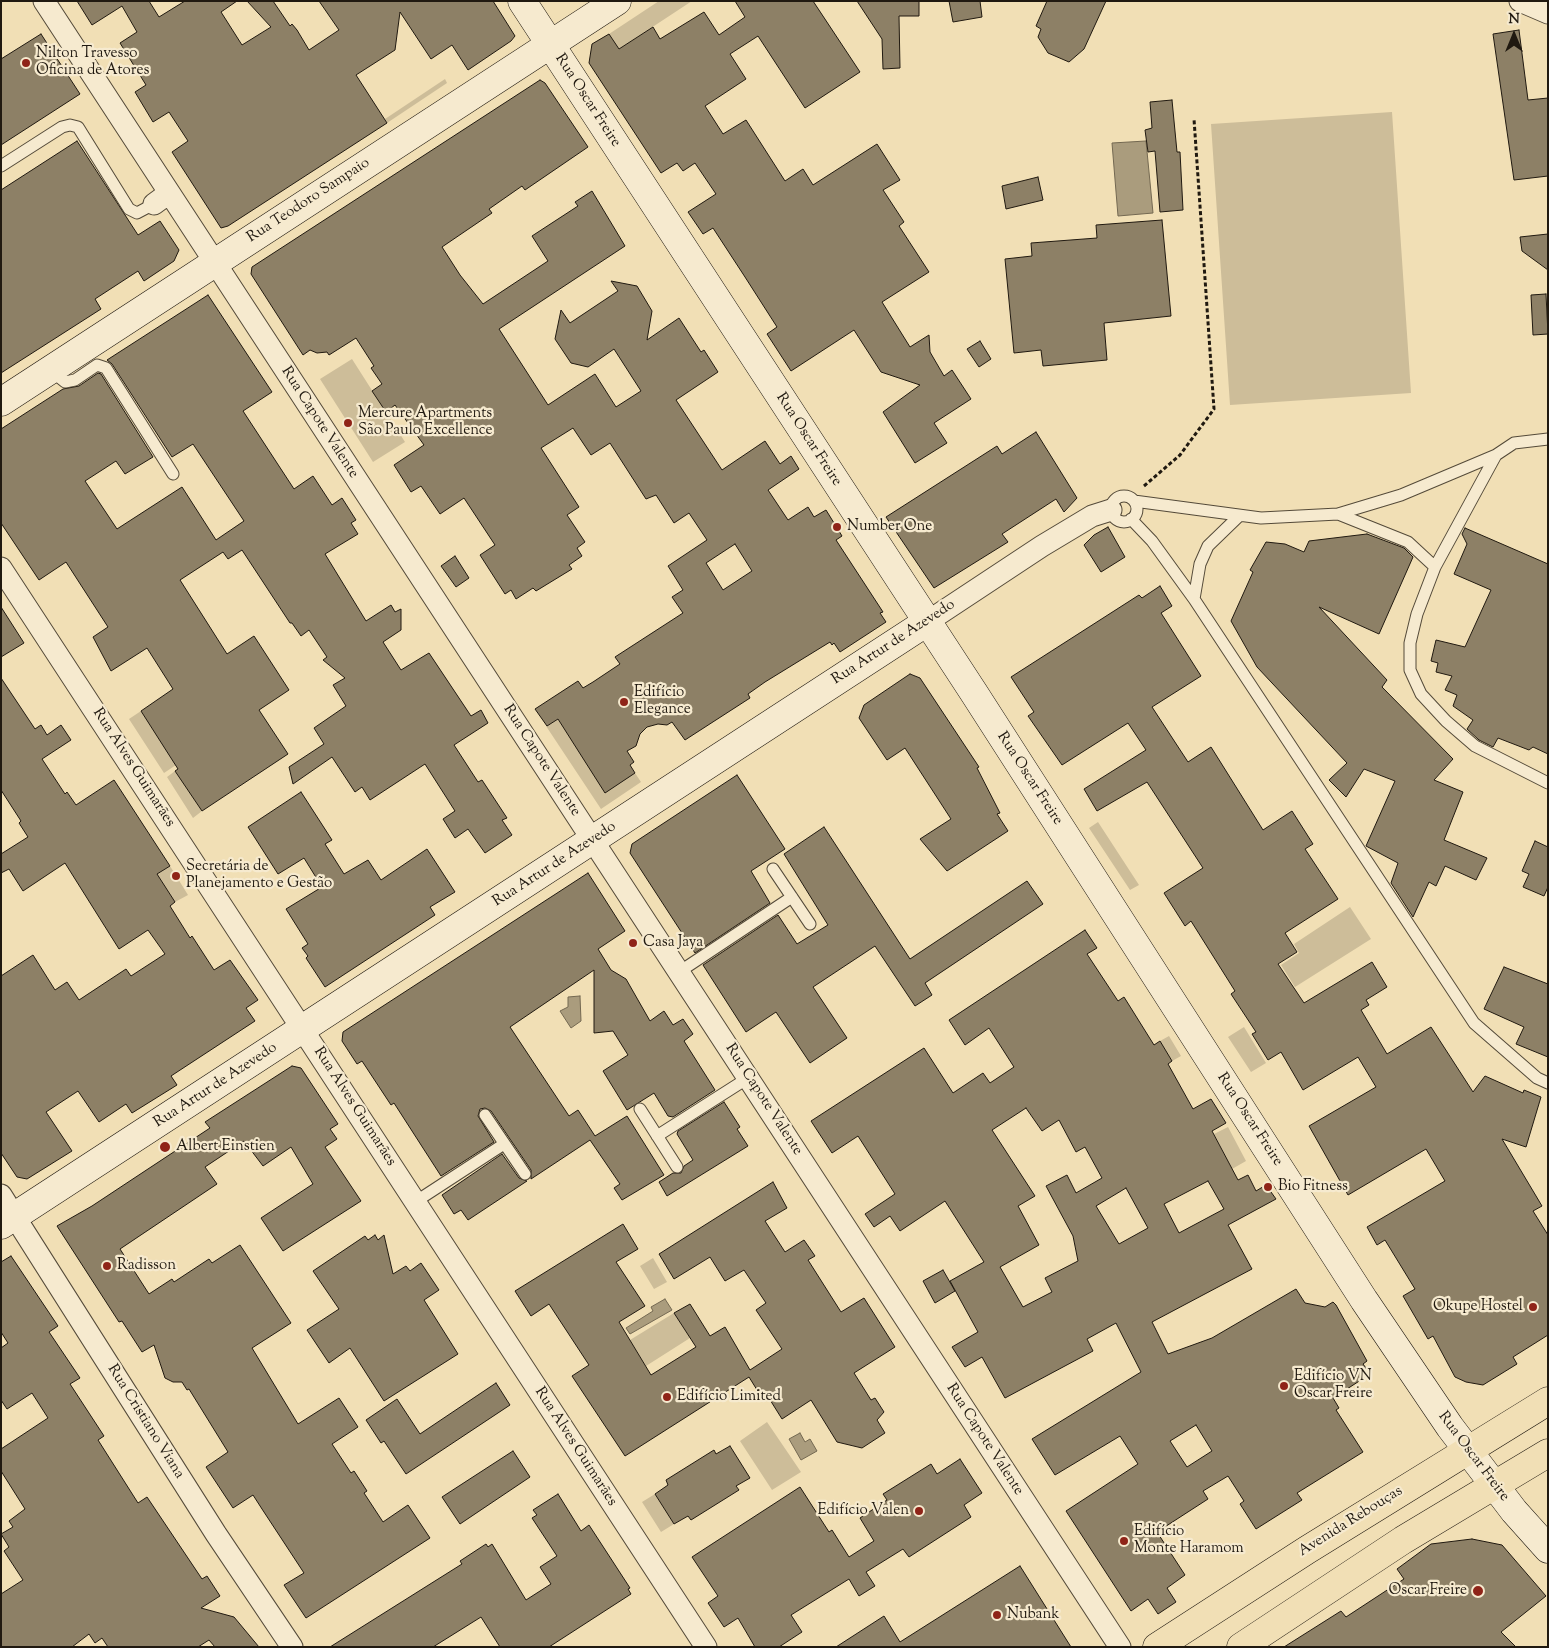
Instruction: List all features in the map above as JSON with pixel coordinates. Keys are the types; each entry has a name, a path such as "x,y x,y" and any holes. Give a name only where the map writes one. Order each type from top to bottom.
{"main road":[{"name":"Avenida Rebouças","path":"1157,1647 1467,1450 1548,1401"},
{"path":"1241,1647 1404,1540 1548,1453"}],"street":[{"name":"Rua Capote Valente","path":"44,1 161,198 214,263 1120,1647"},
{"name":"Rua Oscar Freire","path":"522,1 927,622 1364,1300 1467,1450 1493,1485 1548,1549"},
{"name":"Rua Teodoro Sampaio","path":"1,402 617,1"},
{"path":"1520,1 1548,13"},
{"name":"Rua Artur de Azevedo","path":"6,1212 304,1029 1042,546 1092,516 1111,510"},
{"name":"Rua Alves Guimarães","path":"1,568 706,1647"},
{"name":"Rua Cristiano Viana","path":"6,1212 292,1647"}],"lane":[{"path":"1,166 62,127 70,125 78,127 129,210 137,213 161,198"},
{"path":"50,370 65,382 75,380 97,365 106,368 173,474"},
{"path":"1132,500 1136,512 1131,519 1119,521 1113,516 1111,510 1116,499 1123,496 1132,500 1239,516 1287,518 1338,514 1401,495 1496,455 1514,443 1548,439"},
{"path":"1496,455 1435,567 1417,614 1410,643 1410,670 1421,694 1475,746 1548,783"},
{"path":"1338,514 1408,542 1435,567"},
{"path":"1194,599 1200,564 1208,546 1239,516"},
{"path":"1131,519 1152,541 1194,599 1474,1023 1537,1078 1548,1083"},
{"path":"773,869 810,924"},
{"path":"679,972 792,898"},
{"path":"657,1136 748,1078"},
{"path":"640,1109 677,1167"},
{"path":"485,1116 525,1174"},
{"path":"415,1202 504,1144"}],"path":[{"path":"1132,500 1180,455 1214,409 1194,119"}],"shaded area":[{"path":"659,1 692,1 619,49 609,34"},
{"path":"445,79 447,83 387,123 385,119"},
{"path":"1392,112 1411,393 1230,405 1211,124"},
{"path":"1146,141 1153,213 1118,216 1112,143"},
{"path":"352,359 405,442 373,462 320,379"},
{"path":"141,711 176,765 164,773 129,719"},
{"path":"558,719 605,792 635,773 641,782 601,809 546,726"},
{"path":"175,771 202,811 193,818 167,777"},
{"path":"1098,822 1139,885 1130,890 1089,828"},
{"path":"170,866 188,895 175,902 157,874"},
{"path":"1350,907 1371,939 1295,987 1281,965 1299,953 1294,944"},
{"path":"580,996 581,1021 571,1028 560,1011 568,1007 568,997"},
{"path":"1244,1027 1266,1063 1251,1072 1228,1037"},
{"path":"1169,1036 1181,1056 1172,1061 1160,1041"},
{"path":"1228,1127 1246,1161 1232,1169 1214,1134"},
{"path":"653,1258 667,1282 654,1289 640,1266"},
{"path":"665,1299 672,1310 630,1334 626,1328 653,1311 651,1307"},
{"path":"674,1313 690,1338 646,1366 630,1340"},
{"path":"767,1422 801,1472 772,1490 740,1441"},
{"path":"800,1433 805,1442 810,1439 817,1451 801,1460 789,1439"},
{"path":"655,1494 674,1524 661,1532 642,1502"}],"building":[{"path":"77,1 149,1 159,17 185,1 237,1 221,12 242,45 271,27 247,1 273,1 290,26 292,24 297,30 309,50 339,30 319,1 493,1 515,36 511,41 468,70 452,45 431,59 400,12 395,50 356,75 387,123 228,226 221,228 172,152 188,141 169,112 153,122 135,92 146,85 120,43 137,32 122,6 92,25"},
{"path":"735,1 813,1 860,72 805,108 758,36 730,54 746,79 705,106 723,134 746,120 785,181 803,169 813,185 877,144 900,180 883,190 904,222 899,226 929,272 882,302 910,347 929,335 930,352 944,376 952,370 971,399 934,423 947,443 915,463 883,412 920,385 881,372 854,330 791,371 767,334 777,327 745,277 713,228 703,234 688,212 716,194 695,163 683,171 677,163 661,173 589,63 592,44 609,34 619,49 653,27 660,39 704,12 719,35 745,17"},
{"path":"857,1 919,1 919,16 899,16 900,68 883,69 882,39"},
{"path":"949,1 980,1 982,17 953,22"},
{"path":"1047,1 1106,1 1084,49 1069,62 1048,53 1038,37 1041,29 1036,26"},
{"path":"1519,30 1528,100 1548,98 1548,176 1514,180 1493,34"},
{"path":"41,34 80,94 1,145 1,59"},
{"path":"540,80 545,83 588,147 525,190 522,186 489,209 492,213 442,247 460,275 483,304 548,261 532,236 578,206 575,202 592,191 625,246 499,329 548,405 595,374 616,407 641,391 614,349 588,367 571,363 555,339 561,310 570,323 618,291 611,281 637,286 652,311 647,340 679,318 701,352 704,350 718,372 676,400 722,470 765,441 780,464 791,456 799,469 768,490 788,520 808,507 814,517 826,510 842,536 836,540 883,612 880,613 886,622 840,652 834,643 832,645 830,642 765,682 748,694 750,698 685,740 672,722 667,725 658,724 647,727 640,734 636,746 627,751 634,762 630,765 635,773 605,793 558,719 547,726 535,709 578,681 583,688 593,682 620,664 615,657 683,613 672,597 683,590 668,566 707,540 689,513 674,523 656,495 646,499 610,443 591,455 573,428 541,448 579,507 567,515 585,542 577,548 582,556 569,565 572,569 536,591 533,588 516,599 511,590 505,594 480,555 495,545 464,498 440,514 421,486 411,492 394,465 424,445 395,405 386,412 372,391 382,384 371,368 374,366 356,338 329,355 327,352 317,353 310,350 303,355 251,274 252,267","holes":["735,544 752,571 723,590 706,563"]},
{"path":"1172,100 1177,152 1180,152 1183,210 1160,212 1155,151 1148,152 1145,130 1152,128 1150,102"},
{"path":"77,141 138,235 160,221 179,250 174,261 144,281 138,271 95,299 101,309 1,373 1,190"},
{"path":"1038,177 1043,200 1006,209 1002,186"},
{"path":"1162,220 1171,316 1104,323 1107,360 1043,366 1041,350 1014,353 1005,259 1032,256 1031,243 1097,238 1096,225"},
{"path":"1548,234 1548,270 1522,251 1520,237"},
{"path":"1546,294 1548,334 1533,335 1531,295"},
{"path":"208,295 272,392 243,411 294,489 313,476 332,505 342,498 356,520 351,523 358,534 325,554 366,621 391,605 395,612 401,609 401,630 383,642 401,670 429,653 471,716 481,710 488,723 454,745 478,782 482,780 507,818 502,820 512,835 485,853 468,829 455,838 443,819 455,811 425,764 370,800 362,787 355,792 332,757 293,784 289,767 324,744 314,728 346,706 333,685 345,678 323,660 327,657 309,630 301,636 292,623 290,623 242,550 228,559 223,552 180,580 227,654 254,636 289,690 259,710 288,754 202,811 175,771 178,769 141,711 173,689 147,648 111,671 93,637 108,627 66,562 39,580 1,523 1,429 63,389 79,386 98,373 101,374 153,457 125,474 116,461 85,481 117,529 182,487 216,540 244,521 193,444 172,457 112,364 107,360"},
{"path":"980,341 991,359 979,367 967,349"},
{"path":"1036,432 1077,498 1064,512 1056,499 1002,534 1008,542 934,588 886,517 997,446 1002,454"},
{"path":"1108,527 1125,557 1101,572 1084,545 1094,535"},
{"path":"1465,528 1548,564 1548,754 1533,747 1529,750 1498,738 1493,747 1479,740 1467,729 1473,720 1453,706 1457,695 1445,690 1452,676 1436,672 1438,663 1431,661 1436,640 1465,647 1491,590 1454,574 1467,544 1462,534"},
{"path":"1367,534 1404,548 1413,557 1379,634 1319,607 1387,680 1382,687 1453,759 1434,780 1463,792 1444,840 1487,858 1476,880 1445,866 1436,886 1429,882 1413,917 1391,883 1398,863 1366,846 1395,781 1364,769 1346,797 1329,780 1347,763 1257,667 1231,621 1253,572 1250,570 1266,542 1285,544 1304,552 1309,541"},
{"path":"455,556 469,578 456,587 441,566"},
{"path":"1160,586 1172,606 1161,613 1201,676 1152,707 1188,762 1211,747 1263,830 1292,811 1313,844 1305,849 1338,899 1285,933 1297,952 1278,964 1304,1003 1372,962 1387,987 1366,1000 1369,1005 1361,1010 1387,1054 1431,1027 1473,1092 1485,1076 1523,1093 1524,1090 1541,1097 1526,1147 1502,1139 1542,1206 1533,1211 1548,1235 1548,1335 1513,1357 1517,1364 1483,1385 1466,1382 1455,1377 1433,1336 1428,1339 1403,1296 1415,1289 1385,1240 1377,1245 1367,1227 1445,1181 1426,1149 1348,1195 1309,1126 1376,1087 1358,1057 1303,1090 1281,1052 1268,1060 1252,1034 1256,1032 1231,994 1235,991 1191,921 1185,926 1164,893 1203,868 1147,782 1097,811 1084,789 1146,750 1128,723 1062,765 1028,716 1034,712 1011,677 1139,595 1142,598"},
{"path":"1,607 24,643 1,657"},
{"path":"910,674 920,678 979,767 977,768 1000,813 997,814 1008,831 947,871 920,839 951,819 905,748 887,760 859,718 864,705"},
{"path":"1,678 35,729 41,725 47,735 61,725 71,740 42,759 65,794 67,792 76,805 114,780 170,866 157,874 175,902 170,906 190,938 192,936 214,970 230,960 258,1000 246,1008 255,1021 171,1076 177,1085 132,1113 126,1104 99,1122 78,1091 46,1112 72,1151 27,1179 17,1177 1,1153 1,976 33,955 55,990 67,982 79,1000 126,969 131,976 165,954 148,930 119,949 65,863 23,891 9,869 1,873 1,854 28,837 19,823 21,821 1,790"},
{"path":"737,775 785,849 751,871 770,903 695,953 630,853 632,844"},
{"path":"301,792 332,840 325,844 344,874 368,860 381,880 427,849 455,892 430,907 435,915 325,987 306,958 308,956 302,948 308,944 286,909 322,887 304,858 278,874 248,827"},
{"path":"824,827 910,959 1027,881 1043,904 925,983 932,995 915,1006 875,946 813,987 847,1038 810,1063 776,1012 746,1032 703,965 778,915 797,944 828,925 784,854"},
{"path":"1535,841 1548,847 1548,887 1544,896 1523,887 1529,874 1522,871"},
{"path":"588,873 625,931 598,949 611,970 626,979 650,1021 664,1011 673,1025 683,1019 693,1034 684,1041 715,1090 673,1117 668,1116 654,1093 627,1110 603,1071 628,1055 613,1031 594,1033 594,970 510,1027 569,1116 578,1110 595,1136 627,1116 664,1175 622,1200 614,1188 620,1184 590,1140 531,1179 531,1170 491,1111 485,1108 480,1109 478,1116 494,1142 441,1176 394,1103 391,1105 362,1061 357,1064 342,1041 343,1032"},
{"path":"1085,930 1097,948 1087,954 1118,1001 1124,997 1154,1045 1160,1041 1172,1061 1168,1064 1193,1109 1211,1099 1226,1123 1212,1131 1238,1180 1248,1175 1256,1191 1266,1185 1276,1199 1228,1225 1252,1269 1152,1322 1168,1354 1212,1338 1296,1289 1305,1303 1325,1307 1333,1302 1336,1305 1367,1361 1363,1364 1366,1368 1360,1372 1364,1378 1333,1398 1339,1408 1336,1410 1363,1452 1297,1493 1302,1500 1256,1529 1240,1504 1244,1501 1228,1476 1203,1491 1208,1499 1157,1532 1185,1575 1167,1588 1176,1602 1158,1614 1148,1599 1131,1611 1066,1511 1138,1464 1120,1436 1055,1475 1032,1439 1141,1372 1116,1323 1087,1339 1093,1351 1005,1398 982,1357 965,1367 952,1347 978,1332 950,1281 984,1262 945,1201 900,1231 890,1216 874,1227 865,1214 895,1194 858,1136 832,1153 811,1121 924,1048 953,1093 983,1073 990,1083 1014,1067 989,1028 965,1045 949,1020","holes":["1026,1108 1042,1131 1059,1120 1076,1152 1085,1147 1102,1178 1076,1193 1067,1175 1046,1186 1073,1236 1078,1261 1045,1278 1052,1292 1023,1307 1000,1267 1039,1245 1018,1206 1035,1196 992,1130","1208,1181 1224,1209 1179,1233 1164,1204","1126,1188 1148,1228 1119,1244 1096,1206","1196,1425 1212,1451 1187,1467 1170,1441"]},
{"path":"1504,967 1548,984 1548,1057 1516,1044 1524,1027 1484,1009"},
{"path":"292,1066 301,1068 338,1124 330,1129 337,1139 325,1147 361,1201 283,1251 261,1218 313,1184 291,1147 263,1166 244,1141 205,1167 217,1184 120,1249 149,1294 172,1279 174,1282 209,1259 212,1263 240,1245 291,1323 252,1348 298,1424 339,1398 358,1427 332,1444 351,1473 354,1471 367,1491 364,1493 383,1522 408,1505 430,1538 306,1618 284,1585 304,1573 253,1495 233,1508 206,1467 228,1452 189,1389 187,1390 182,1382 173,1382 165,1378 154,1345 142,1352 122,1321 119,1322 57,1226 92,1206 210,1128 205,1122"},
{"path":"724,1102 740,1127 737,1129 748,1146 667,1196 659,1182 673,1173 681,1173 684,1166 693,1160 677,1134 678,1131"},
{"path":"502,1154 519,1178 527,1181 468,1220 461,1210 454,1214 442,1195"},
{"path":"773,1182 787,1208 765,1221 785,1252 804,1240 815,1256 808,1260 841,1312 864,1298 895,1347 854,1373 871,1400 875,1398 884,1412 877,1420 885,1433 862,1448 837,1442 811,1400 782,1419 767,1395 762,1398 749,1377 625,1456 572,1376 589,1365 549,1304 531,1316 515,1291 623,1224 638,1249 616,1262 645,1306 619,1322 651,1375 696,1347 674,1313 690,1304 710,1336 725,1327 750,1370 782,1349 756,1310 766,1303 744,1270 725,1281 710,1257 674,1279 659,1254"},
{"path":"375,1235 378,1240 384,1235 393,1274 406,1266 410,1271 421,1263 439,1290 424,1300 458,1354 384,1401 350,1348 329,1363 307,1330 339,1309 313,1271 365,1236 368,1240"},
{"path":"11,1256 58,1326 49,1332 80,1378 70,1384 104,1436 98,1440 138,1503 147,1497 202,1579 207,1576 220,1596 201,1608 234,1617 259,1647 215,1647 209,1640 198,1647 108,1647 102,1638 95,1643 89,1634 72,1647 1,1647 1,1594 23,1580 4,1551 9,1547 1,1534 13,1527 9,1521 25,1509 1,1471 1,1449 48,1418 32,1393 7,1409 1,1400 1,1348 8,1343 1,1332 1,1262"},
{"path":"943,1270 955,1291 935,1303 923,1281"},
{"path":"496,1383 510,1405 406,1474 384,1441 381,1443 366,1420 397,1399 420,1434"},
{"path":"730,1446 750,1478 736,1486 739,1490 691,1520 688,1516 674,1524 655,1494 668,1485 666,1480 714,1450 716,1454"},
{"path":"513,1451 530,1477 460,1524 442,1497"},
{"path":"960,1459 982,1493 964,1505 971,1517 909,1557 903,1549 866,1572 875,1586 859,1596 849,1579 791,1615 802,1632 779,1647 755,1647 738,1618 724,1627 708,1603 718,1596 692,1557 800,1487 829,1532 832,1530 849,1557 874,1541 860,1518 887,1500 883,1494 931,1464 937,1474"},
{"path":"558,1494 581,1531 589,1525 630,1588 628,1589 631,1594 549,1647 500,1647 481,1617 433,1647 330,1647 462,1564 460,1561 486,1544 488,1547 492,1544 526,1600 551,1584 540,1567 557,1556 532,1518 537,1515 533,1510"},
{"name":"Oscar Freire","path":"1472,1539 1502,1545 1546,1596 1501,1632 1516,1647 1284,1647 1341,1611 1346,1617 1404,1579 1397,1569 1431,1544"},
{"name":"Nubank","path":"1020,1566 1071,1647 836,1647 884,1616 900,1642"}],"place":[{"name":"Nilton Travesso Oficina de Atores","path":"26,63"},
{"name":"Mercure Apartments São Paulo Excellence","path":"348,423"},
{"name":"Number One","path":"837,527"},
{"name":"Edifício Elegance","path":"624,702"},
{"name":"Secretária de Planejamento e Gestão","path":"176,876"},
{"name":"Casa Jaya","path":"633,943"},
{"name":"Albert Einstien","path":"165,1147"},
{"name":"Bio Fitness","path":"1268,1187"},
{"name":"Radisson","path":"107,1266"},
{"name":"Okupe Hostel","path":"1533,1307"},
{"name":"Edifício VN Oscar Freire","path":"1284,1386"},
{"name":"Edifício Limited","path":"667,1397"},
{"name":"Edifício Valen","path":"919,1511"},
{"name":"Edifício Monte Haramom","path":"1124,1541"},
{"name":"Oscar Freire","path":"1478,1591"},
{"name":"Nubank","path":"997,1615"}]}
